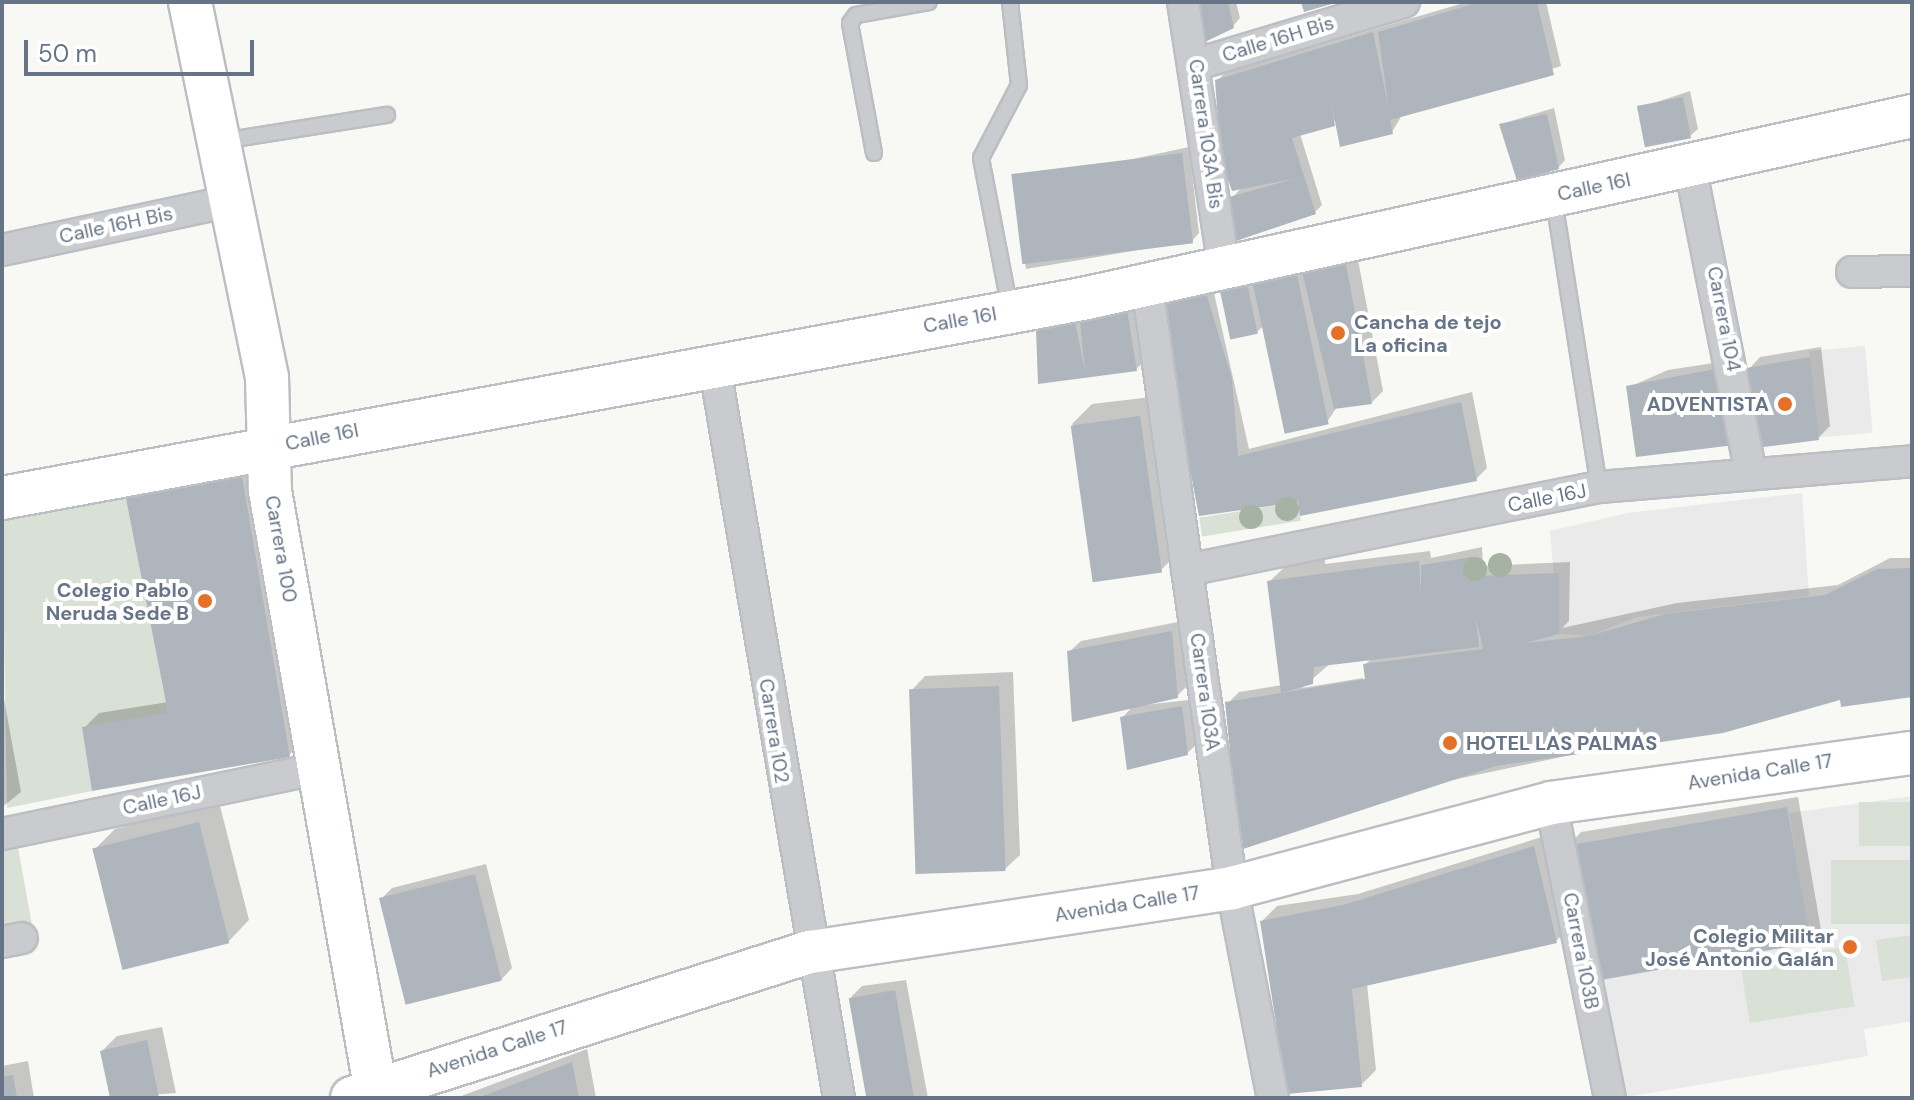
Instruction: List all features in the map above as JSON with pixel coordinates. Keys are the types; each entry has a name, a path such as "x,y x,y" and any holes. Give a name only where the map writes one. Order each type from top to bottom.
{"street":[{"name":"Carrera 100","path":"190,2 267,377 272,447 270,491 322,768 368,1095"},
{"name":"Carrera 103A Bis","path":"1183,2 1197,64 1224,267"},
{"name":"Calle 16H Bis","path":"1197,64 1404,2"},
{"name":"Calle 16I","path":"2,498 714,363 1147,285 1912,116"},
{"name":"Carrera 104","path":"1690,166 1751,473"},
{"name":"Calle 16H Bis","path":"2,250 231,201"},
{"path":"1852,272 1912,271"},
{"name":"Carrera 103A","path":"1147,285 1232,888 1273,1098"},
{"name":"Carrera 102","path":"714,363 810,952 839,1098"},
{"name":"Calle 16J","path":"1187,570 1599,487 1912,461"},
{"name":"Avenida Calle 17","path":"368,1095 810,952 1232,888 1551,803 1912,753"},
{"name":"Calle 16J","path":"2,834 322,768"},
{"name":"Carrera 103B","path":"1551,803 1610,1098"}],"lane":[{"path":"874,153 850,23 856,15 929,2"},
{"path":"1010,2 1019,85 981,158 1010,311"},
{"path":"218,142 387,115"},
{"path":"1553,195 1599,487"}],"shaded area":[{"path":"1865,346 1873,433 1817,438 1809,351"},
{"path":"124,489 168,713 92,791 7,808 2,511"},
{"path":"1802,493 1809,596 1637,617 1589,636 1559,634 1550,531 1627,513"},
{"path":"1298,502 1301,521 1202,536 1199,518"},
{"name":"Colegio Militar José Antonio Galán","path":"1912,796 1912,1021 1864,1029 1868,1056 1620,1098 1600,980 1810,943 1789,813"},
{"path":"1859,802 1912,802 1912,846 1859,846"},
{"path":"17,842 33,931 2,937 2,844"},
{"path":"1831,860 1912,860 1912,924 1831,924"},
{"path":"1912,935 1912,977 1882,981 1876,940"},
{"path":"1845,947 1854,1006 1750,1023 1740,964"}],"building":[{"path":"1195,2 1228,2 1234,28 1205,42"},
{"path":"1301,2 1334,2 1335,3 1304,12"},
{"path":"1480,2 1537,2 1554,75 1390,120 1393,134 1340,147 1330,96 1335,126 1292,138 1316,214 1233,242 1229,197 1297,178 1232,191 1221,160 1215,80 1373,32 1389,110 1378,32"},
{"path":"1683,97 1691,138 1645,147 1637,106"},
{"path":"1547,114 1559,169 1517,181 1499,124"},
{"path":"1182,153 1193,243 1022,264 1011,174"},
{"name":"Cancha de tejo La oficina","path":"1344,254 1372,404 1334,409 1300,262"},
{"path":"1294,261 1329,424 1285,434 1250,270"},
{"path":"1245,274 1258,334 1230,339 1218,280"},
{"path":"1204,286 1232,379 1238,456 1461,402 1477,481 1300,516 1298,502 1199,516 1157,299"},
{"path":"1127,310 1137,371 1038,384 1036,329 1075,321 1085,372 1080,321"},
{"name":"ADVENTISTA","path":"1810,357 1819,440 1763,447 1747,368"},
{"path":"1726,367 1743,444 1636,457 1626,386"},
{"path":"1140,416 1162,572 1093,582 1071,426"},
{"name":"Colegio Pablo Neruda Sede B","path":"241,470 290,757 92,791 82,727 168,713 124,489"},
{"path":"1472,557 1473,576 1559,573 1559,634 1525,643 1589,636 1665,614 1825,595 1877,569 1912,568 1912,697 1841,707 1840,700 1723,733 1496,766 1240,850 1225,702 1281,693 1267,581 1419,561 1421,598 1421,565","holes":["1476,618 1483,649 1363,664 1365,679 1281,693 1313,684 1314,667 1479,647"]},
{"path":"1172,631 1178,698 1072,722 1067,651"},
{"path":"999,686 1005,871 916,874 909,689"},
{"path":"1182,706 1188,755 1127,770 1120,717"},
{"path":"1787,807 1811,943 1591,982 1567,846"},
{"path":"199,822 229,943 123,970 92,849"},
{"path":"1534,846 1557,943 1352,989 1362,1087 1287,1094 1260,921 1343,905"},
{"path":"475,874 502,981 406,1005 379,898"},
{"path":"895,990 914,1098 866,1098 849,998"},
{"path":"147,1040 159,1098 110,1098 100,1051"},
{"path":"572,1062 579,1098 478,1098"},
{"path":"13,1075 17,1098 2,1098 2,1077"}],"place":[{"name":"Cancha de tejo La oficina","path":"1338,333"},
{"name":"ADVENTISTA","path":"1785,404"},
{"name":"Colegio Pablo Neruda Sede B","path":"205,601"},
{"name":"HOTEL LAS PALMAS","path":"1450,743"},
{"name":"Colegio Militar José Antonio Galán","path":"1850,947"}]}
